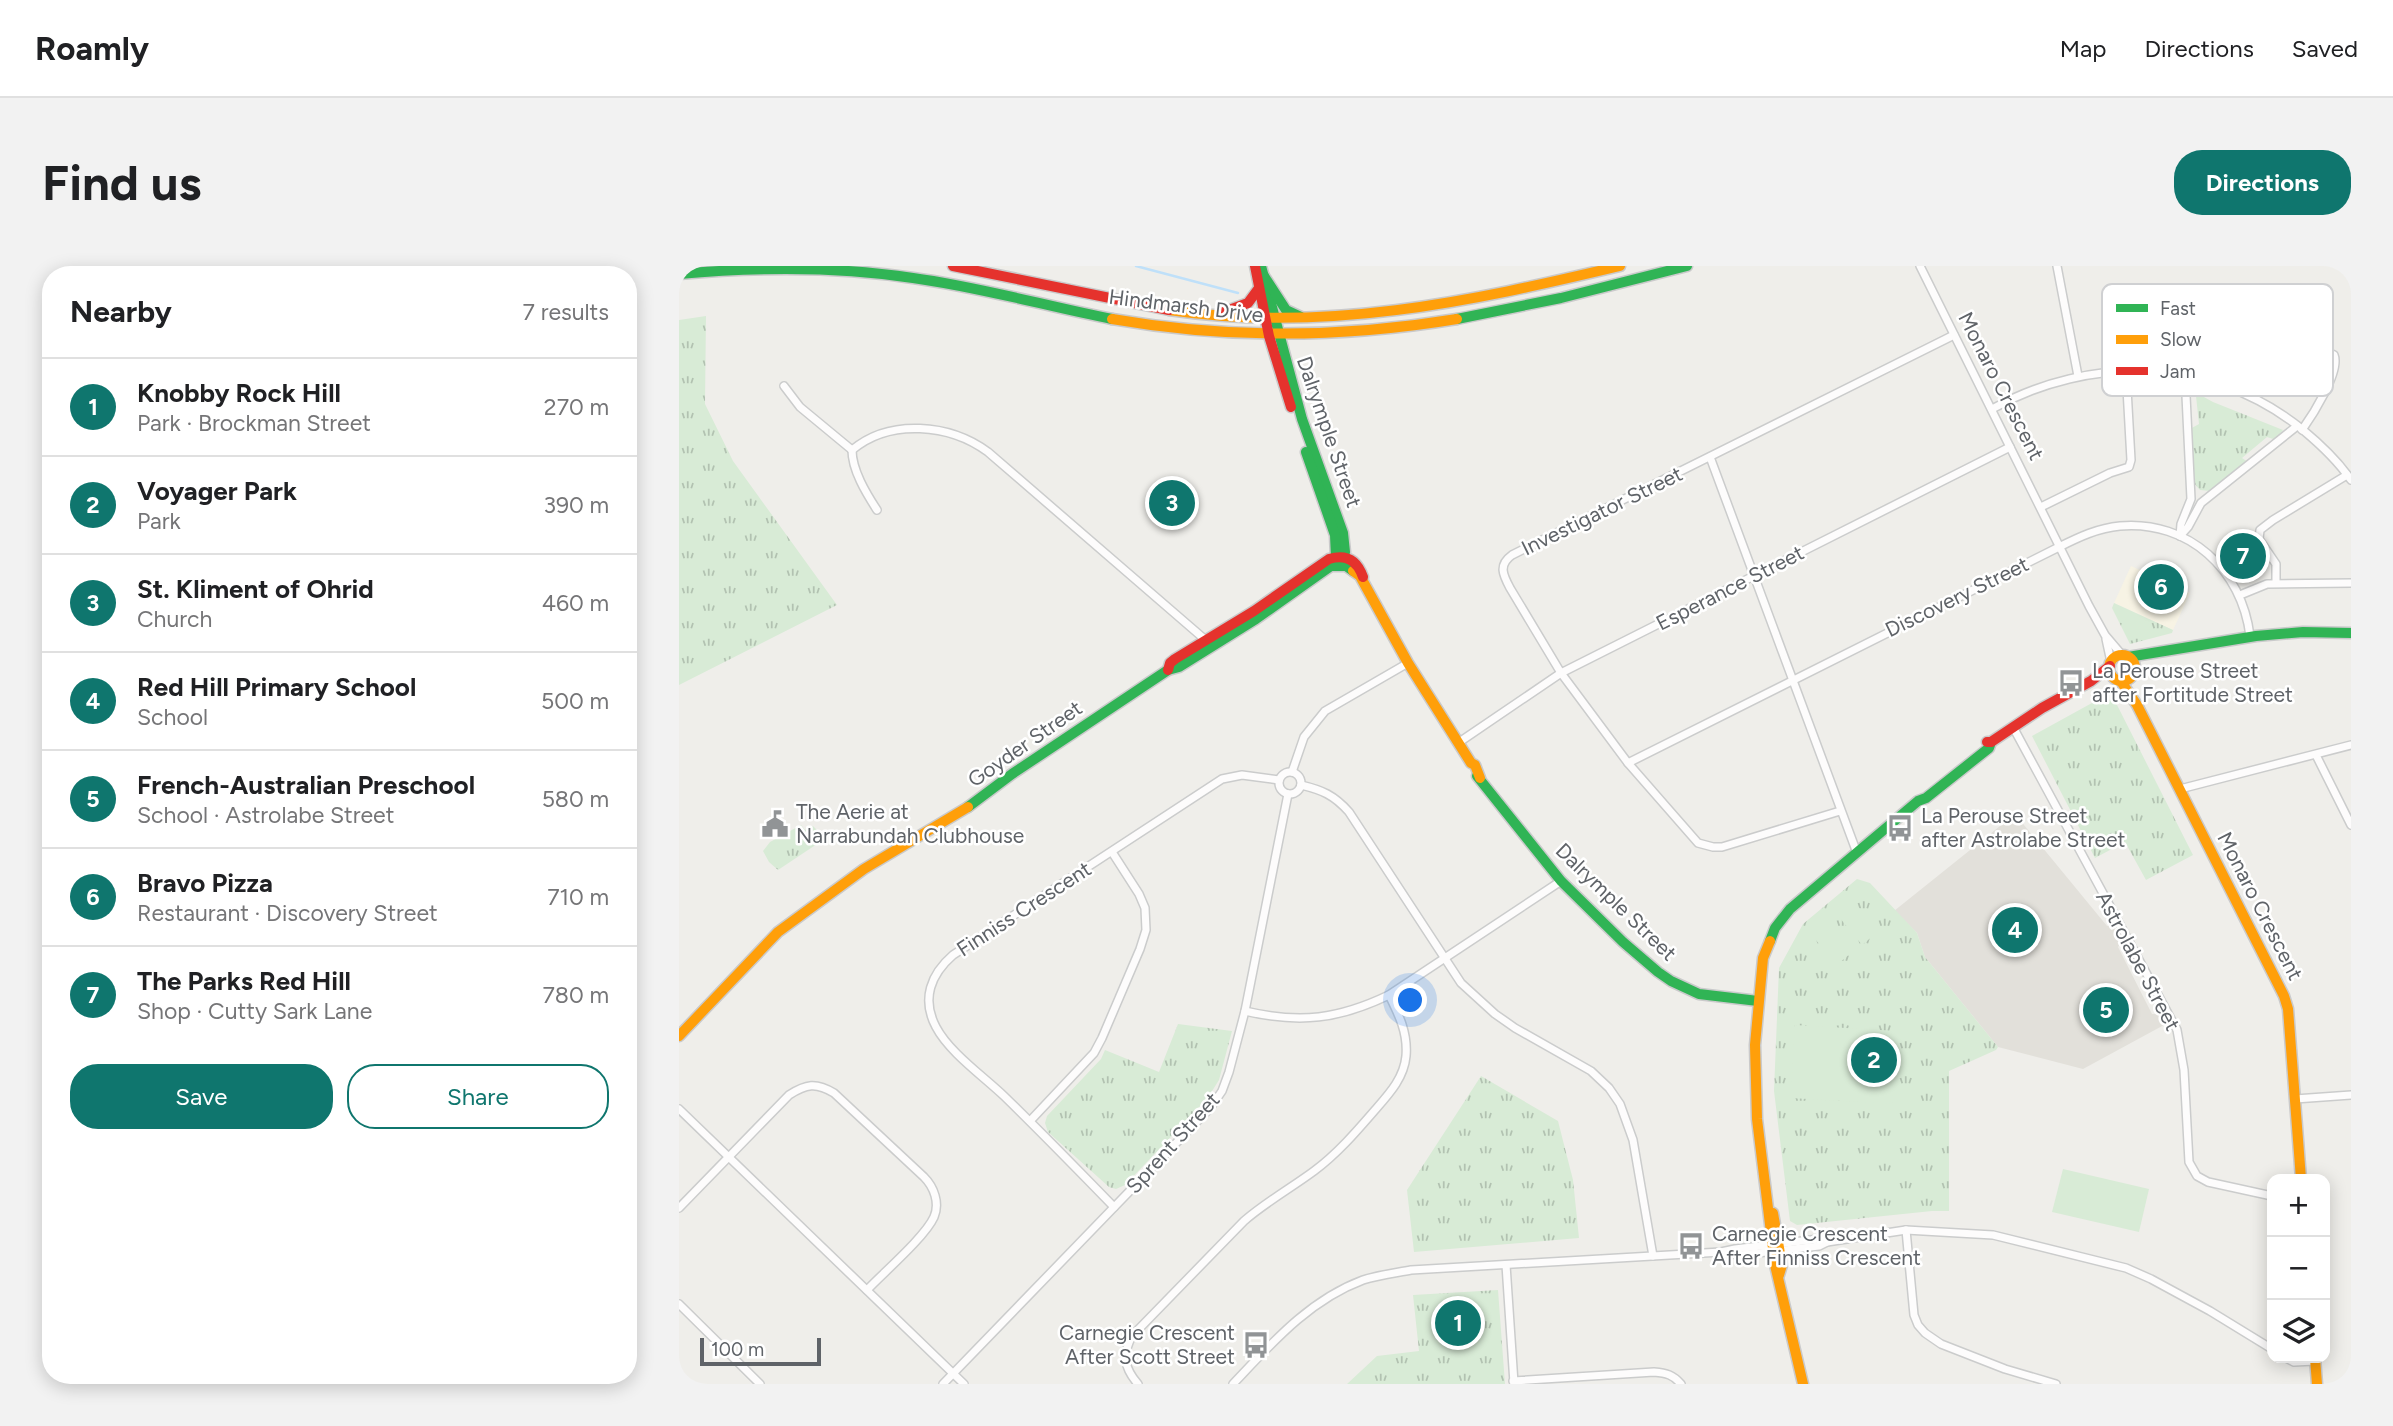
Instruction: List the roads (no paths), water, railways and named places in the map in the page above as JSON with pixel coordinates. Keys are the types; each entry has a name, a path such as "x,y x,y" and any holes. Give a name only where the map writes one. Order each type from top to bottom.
{"street":[{"name":"Hindmarsh Drive","path":"953,266 1119,302 1211,316 1269,320 1368,316 1431,308 1620,266"},
{"path":"1255,266 1269,320"},
{"name":"Hindmarsh Drive","path":"679,274 761,268 868,272 927,280 1149,325 1212,333 1274,336 1360,333 1477,316 1562,298 1687,266"},
{"name":"Monaro Crescent","path":"1920,266 2105,635 2125,656"},
{"path":"2057,266 2078,376"},
{"path":"1262,271 1269,320"},
{"path":"1262,271 1286,310 1310,319"},
{"path":"1211,316 1249,304 1254,300 1259,288"},
{"name":"Dalrymple Street","path":"1269,320 1301,436 1335,535 1339,559 1353,569 1365,584 1408,663 1477,776 1561,881 1623,942 1671,981 1699,994 1758,1001"},
{"name":"Investigator Street","path":"1840,811 1735,844 1705,846 1691,836 1628,763 1561,673 1504,577 1504,562 1512,555 1954,335"},
{"path":"2333,355 2336,364 2333,371"},
{"path":"1991,409 2025,392 2078,376 2102,374"},
{"path":"784,386 800,407 852,450 861,481 877,509"},
{"path":"2041,507 2110,473 2126,469 2130,464 2127,396"},
{"path":"2180,536 2181,524 2191,499 2184,396"},
{"path":"2248,396 2272,408 2300,428 2321,446 2349,478 2260,530 2259,539 2276,565 2276,583"},
{"path":"2180,536 2201,503 2300,428 2314,414 2322,396"},
{"path":"852,450 879,436 906,429 939,430 970,440 988,452 1208,642"},
{"name":"Esperance Street","path":"1458,743 1561,673 2010,447"},
{"path":"1710,457 1857,853"},
{"name":"Discovery Street","path":"1628,763 2090,532 2121,526 2153,528 2180,536 2213,558 2226,572 2240,595 2251,636"},
{"name":"Goyder Street","path":"679,1036 763,946 787,925 864,869 988,793 1012,774 1168,670 1175,659 1253,616 1339,559"},
{"path":"2240,595 2263,585 2276,583 2351,583"},
{"path":"1803,1384 1779,1275 1782,1265 1766,1204 1767,1192 1757,1119 1755,1068 1758,1001 1763,958 1775,928 1790,909 1918,801 1922,793 1985,742 1991,742 2091,681 2116,657 2158,655 2199,644 2251,636 2351,633"},
{"name":"Monaro Crescent","path":"2105,635 2110,664"},
{"path":"2091,681 2126,680 2158,655"},
{"path":"2125,656 2134,663 2133,674"},
{"path":"1292,772 1304,737 1325,711 1408,663"},
{"path":"2110,664 2110,672 2117,679"},
{"name":"Monaro Crescent","path":"2133,674 2137,705"},
{"name":"Monaro Crescent","path":"2117,679 2137,705 2284,996 2288,1009 2301,1174"},
{"name":"Astrolabe Street","path":"2013,727 2177,1030 2184,1070 2190,1166 2202,1180 2267,1195"},
{"path":"2180,789 2351,744"},
{"path":"2316,755 2351,825"},
{"path":"1292,772 1300,778 1301,785 1297,792 1288,794 1280,789 1279,780 1285,773 1292,772"},
{"name":"Finniss Crescent","path":"1114,1207 1030,1121 947,1042 935,1025 930,1004 930,984 939,967 953,955 1222,779 1242,775 1279,780"},
{"path":"1301,785 1331,794 1349,812 1461,983 1515,1028 1591,1071 1621,1104 1633,1139 1653,1256"},
{"name":"Sprent Street","path":"943,1384 1211,1107 1222,1091 1245,1011 1288,794"},
{"path":"1030,1121 1094,1054 1146,930 1145,908 1139,894 1112,852"},
{"path":"1245,1011 1294,1019 1322,1018 1355,1010 1389,995 1561,881"},
{"path":"1138,1384 1130,1375 1125,1362 1125,1349 1132,1336 1244,1221 1314,1171 1346,1143 1401,1078 1406,1058 1406,1036 1400,1016 1389,995"},
{"path":"679,1208 789,1096 803,1086 813,1084 824,1087 834,1093 924,1177 935,1193 934,1218 923,1233 867,1290"},
{"path":"2295,1099 2351,1095"},
{"path":"679,1109 964,1384"},
{"path":"1906,1230 1914,1315 1925,1334 1941,1344 2005,1370 2056,1384"},
{"path":"1233,1384 1298,1319 1345,1288 1365,1279 1411,1270 1721,1252 1739,1255 1819,1239 1827,1241 1906,1230 1993,1235 2126,1268 2210,1311 2267,1346"},
{"path":"1506,1265 1513,1382 1654,1372 1666,1373 1681,1384"},
{"path":"679,1304 760,1384"},
{"path":"2315,1363 2316,1384"}],"waterway":[{"path":"1136,266 1238,293"}],"place":[{"name":"St. Kliment of Ohrid","path":"1172,503"},
{"name":"The Parks Red Hill","path":"2243,556"},
{"name":"Bravo Pizza","path":"2161,587"},
{"name":"La Perouse Street after Fortitude Street","path":"2071,683"},
{"name":"The Aerie at Narrabundah Clubhouse","path":"775,824"},
{"name":"La Perouse Street after Astrolabe Street","path":"1900,828"},
{"name":"Red Hill Primary School","path":"2015,930"},
{"name":"French-Australian Preschool","path":"2106,1010"},
{"name":"Voyager Park","path":"1874,1060"},
{"name":"Carnegie Crescent After Finniss Crescent","path":"1691,1246"},
{"name":"Knobby Rock Hill","path":"1458,1323"},
{"name":"Carnegie Crescent After Scott Street","path":"1256,1345"}]}
